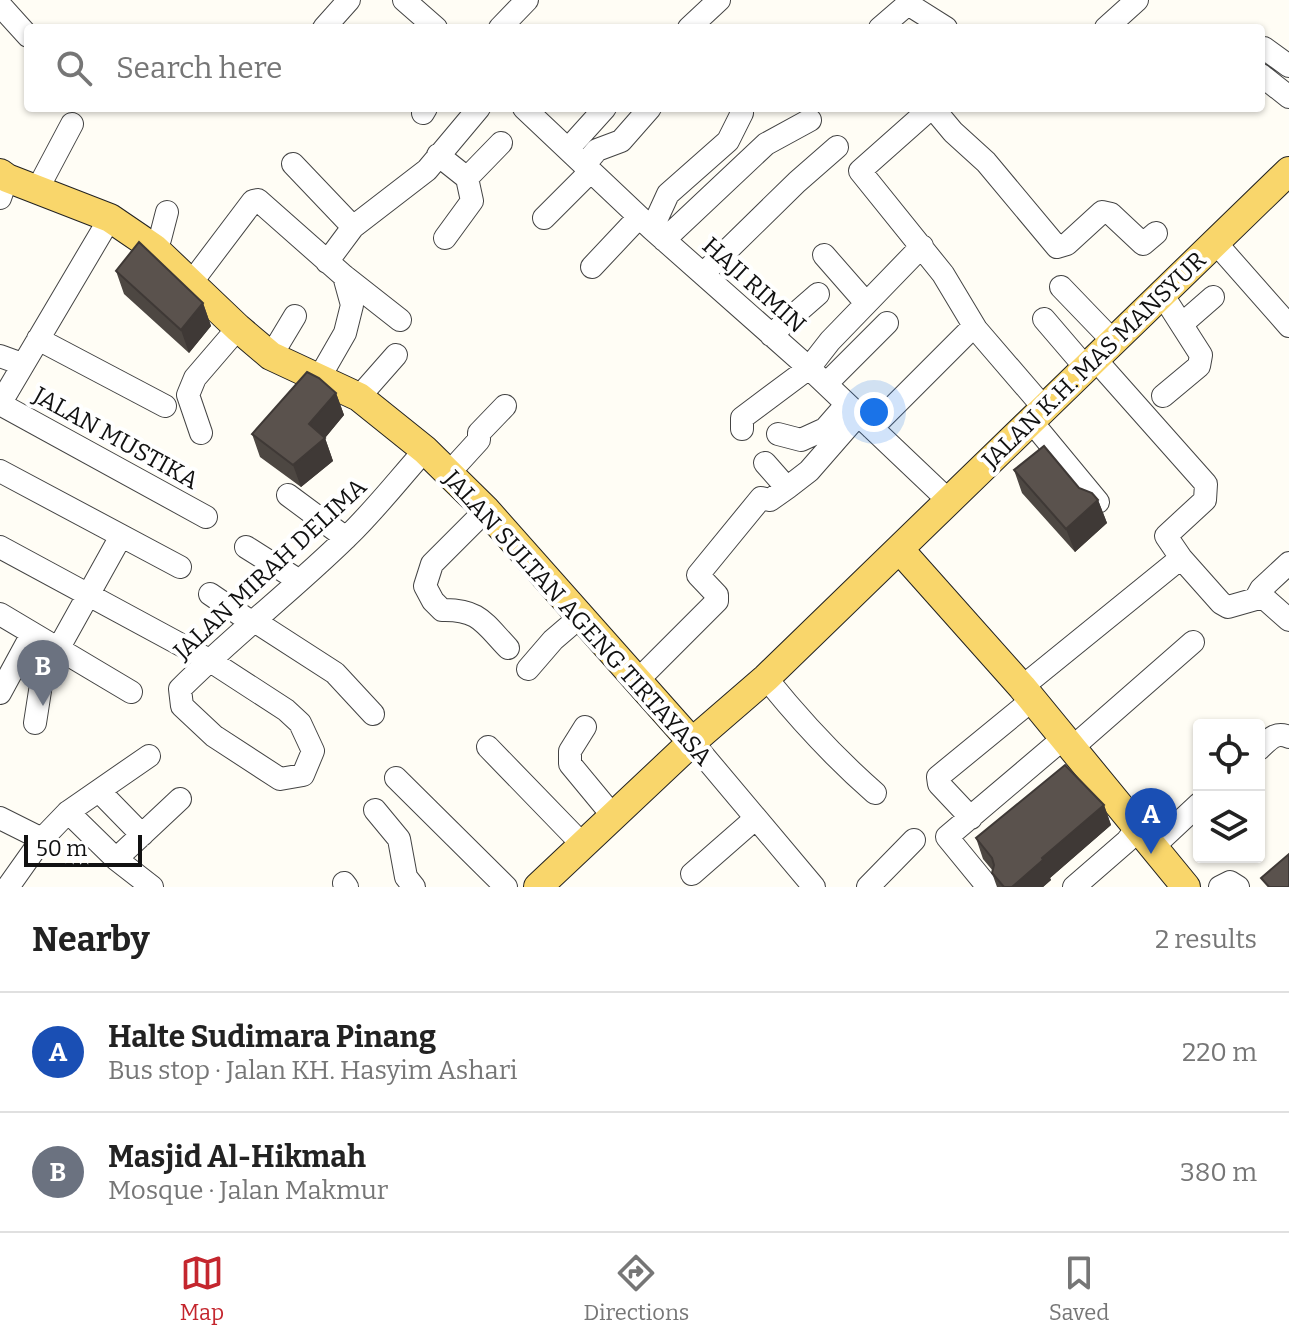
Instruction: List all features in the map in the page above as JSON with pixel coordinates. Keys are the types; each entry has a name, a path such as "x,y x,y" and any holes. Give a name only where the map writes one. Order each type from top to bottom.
{"main road":[{"name":"JALAN K.H. MAS MANSYUR","path":"538,887 692,742 766,678 1215,242 1286,180"},
{"name":"JALAN SULTAN AGENG TIRTAYASA","path":"2,183 37,190 99,214 154,248 271,356 359,397 425,450 486,510 692,742"},
{"path":"900,550 1069,742 1145,837 1178,884"}],"street":[{"path":"328,24 349,0"},
{"path":"504,24 527,0"},
{"path":"693,24 719,0"},
{"path":"1110,24 1137,0"},
{"path":"884,24 904,1 940,24"},
{"path":"412,3 432,24"},
{"path":"0,5 24,32"},
{"path":"1265,49 1289,66"},
{"path":"1265,78 1289,97"},
{"path":"318,380 345,333 349,319 352,305 335,269 353,227 427,170 476,112"},
{"name":"HAJI RIMIN","path":"528,112 652,229 809,368 949,501"},
{"path":"544,218 581,161 603,112"},
{"path":"581,161 597,150 621,141 646,112"},
{"path":"652,229 668,194 728,141 742,112"},
{"path":"860,171 927,112"},
{"path":"936,112 986,162 1057,247 1067,244 1102,212 1111,214 1143,244 1156,233"},
{"path":"592,267 652,229 811,114 943,274 974,326 1098,502"},
{"path":"37,190 72,124"},
{"path":"467,178 501,143"},
{"path":"703,274 837,147"},
{"path":"438,155 467,178 472,201 445,238"},
{"path":"293,164 353,227"},
{"path":"191,283 255,200 400,320"},
{"path":"154,248 160,239 167,212"},
{"path":"0,404 38,339 99,214"},
{"path":"1215,242 1289,326"},
{"path":"742,429 742,418 809,368 830,341 922,246"},
{"path":"824,255 866,303"},
{"path":"1061,287 1098,356 1206,484 1205,500 1166,536 1181,558 1221,603 1235,607 1256,598 1267,599 1289,620"},
{"path":"771,335 818,294"},
{"path":"1162,294 1201,355 1199,366 1163,396"},
{"path":"1182,324 1213,297"},
{"path":"271,356 295,316"},
{"path":"1044,319 1098,356"},
{"path":"826,384 887,323"},
{"path":"638,680 717,601 717,595 698,575 761,498 770,500 809,471 859,417 974,326"},
{"path":"201,433 188,395 195,378 238,328"},
{"path":"38,339 165,406"},
{"path":"359,397 396,355"},
{"path":"0,356 22,364"},
{"name":"JALAN MUSTIKA","path":"0,404 206,517"},
{"path":"448,474 479,440 479,433 505,406"},
{"path":"778,434 801,440 859,417"},
{"name":"JALAN MIRAH DELIMA","path":"209,660 286,710 300,723 313,751 303,775 280,779 214,736 182,706 180,689 209,660 255,623 346,538 425,450"},
{"path":"765,463 787,488"},
{"path":"0,471 180,567"},
{"path":"288,495 346,538"},
{"path":"486,510 432,564 425,586 442,610 464,609 479,618 508,648"},
{"path":"35,723 42,678 121,536"},
{"path":"0,547 209,660"},
{"path":"246,547 298,580"},
{"path":"971,818 939,784 938,777 1027,693 1181,558"},
{"path":"1256,598 1261,589 1289,563"},
{"path":"210,594 335,673 373,714"},
{"path":"0,614 131,692"},
{"path":"528,669 553,640 581,616"},
{"path":"0,693 32,634"},
{"path":"988,887 947,837 1193,642"},
{"path":"766,678 791,709 875,793"},
{"path":"585,727 570,751 570,764 613,816"},
{"path":"1265,743 1280,734 1289,737"},
{"name":"JALAN SULTAN AGENG TIRTAYASA","path":"692,742 814,887"},
{"path":"488,747 583,845"},
{"path":"8,884 42,839 68,812 149,756"},
{"path":"396,778 506,887"},
{"path":"100,792 142,835"},
{"path":"116,859 180,799"},
{"path":"1074,887 1127,841 1145,837 1193,808"},
{"path":"375,810 399,839 406,877 414,887"},
{"path":"68,812 116,859 152,887"},
{"path":"0,818 42,839"},
{"path":"692,874 756,818"},
{"path":"868,887 914,840"},
{"path":"1220,887 1230,882 1238,887"}],"building":[{"path":"139,242 203,303 181,330 116,271"},
{"path":"307,372 336,393 309,424 325,438 293,465 252,434"},
{"path":"1044,446 1079,488 1092,493 1098,500 1066,529 1014,470"},
{"path":"1065,765 1104,805 1012,887 1004,887 992,873 992,858 976,838"},
{"path":"1289,854 1289,887 1269,887 1261,878"}],"place":[{"name":"Masjid Al-Hikmah","path":"43,706"},
{"name":"Halte Sudimara Pinang","path":"1151,854"}]}
